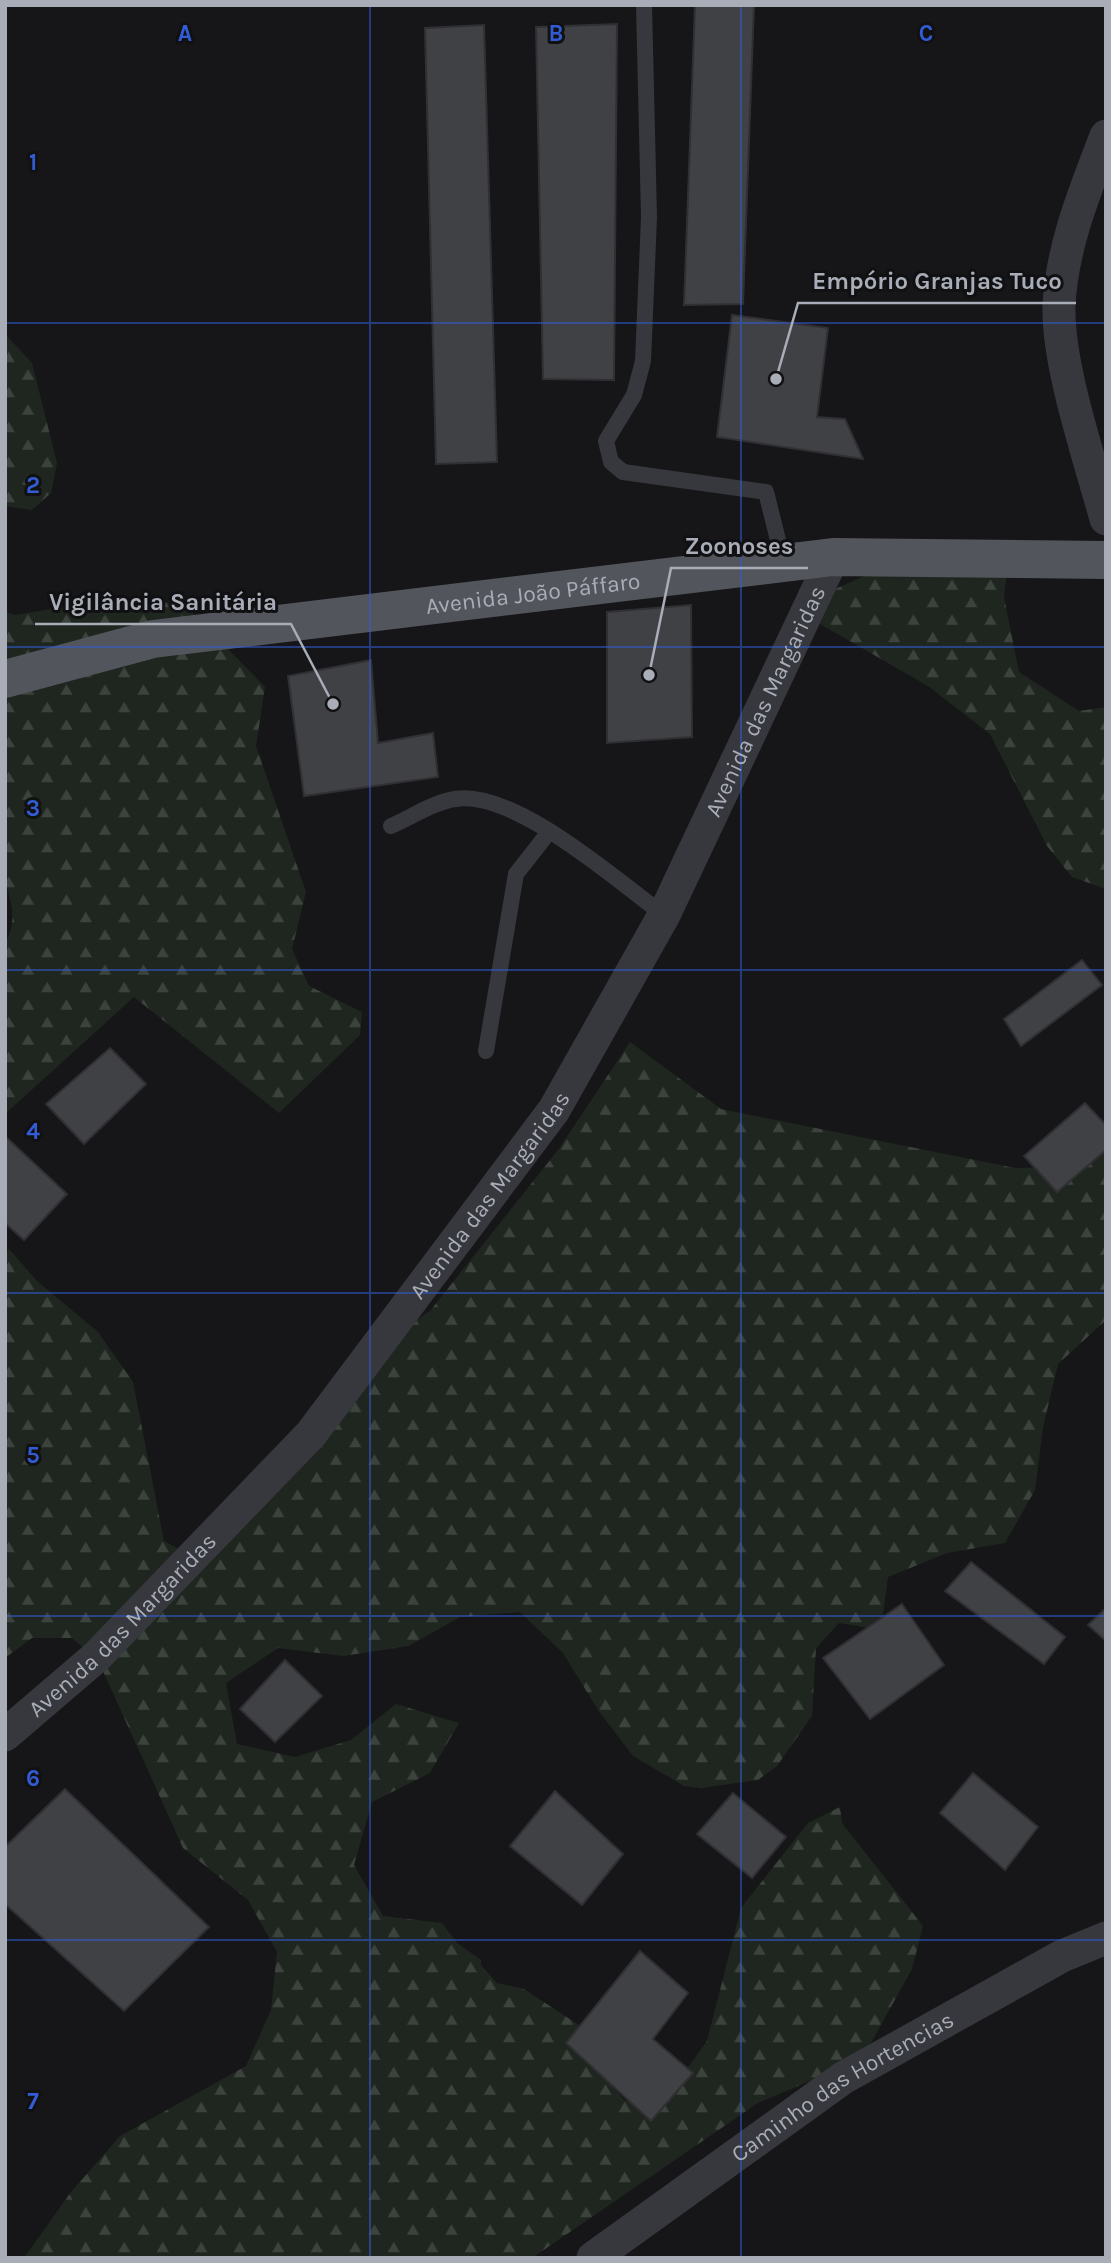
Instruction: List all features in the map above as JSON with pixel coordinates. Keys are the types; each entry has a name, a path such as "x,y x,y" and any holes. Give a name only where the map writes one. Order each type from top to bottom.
{"main road":[{"name":"Avenida João Páffaro","path":"5,679 153,639 833,557 1106,560"}],"street":[{"path":"1106,136 1073,223 1059,306 1065,362 1106,519"},
{"name":"Avenida das Margaridas","path":"5,1735 96,1657 310,1434 554,1110 664,915 833,557"},
{"name":"Caminho das Hortencias","path":"593,2258 843,2078 1062,1956 1106,1938"}],"lane":[{"path":"644,5 649,218 643,361 634,395 607,441 611,462 623,472 766,492 784,564"},
{"path":"391,826 454,799 485,798 516,810 664,915"},
{"path":"486,1051 516,874 549,832"}],"green space":[{"path":"5,334 32,363 57,463 51,493 32,510 5,506"},
{"path":"1009,556 1004,597 1019,672 1079,711 1106,707 1106,889 1072,877 1047,846 990,734 928,686 820,624 821,608 837,588 894,563"},
{"path":"100,601 183,603 265,687 256,746 306,892 292,949 309,986 362,1012 360,1035 279,1113 134,997 5,1114 5,943 11,928 12,912 5,881 5,612 15,615"},
{"path":"630,1042 721,1109 1015,1168 1067,1167 1106,1130 1106,1320 1058,1364 1043,1427 1035,1490 1005,1543 947,1553 888,1577 881,1630 839,1623 816,1648 812,1716 777,1766 758,1780 701,1788 684,1786 633,1756 598,1710 563,1653 520,1612 460,1617 409,1646 343,1656 278,1648 226,1683 237,1744 295,1757 351,1740 396,1704 459,1723 430,1773 372,1802 354,1865 383,1916 442,1923 457,1943 481,1960 481,1965 497,1983 524,1989 594,2035 592,2062 624,2100 661,2105 707,2041 741,1908 808,1823 840,1807 842,1823 923,1926 912,1969 862,2059 758,2103 532,2258 24,2258 71,2192 120,2136 246,2066 271,2010 277,1952 248,1900 183,1848 98,1660 72,1638 32,1638 5,1658 5,1255 9,1249 38,1282 98,1332 133,1382 164,1541 179,1549 377,1346 430,1311 558,1150"}],"building":[{"path":"695,5 754,5 743,304 684,305"},
{"path":"617,24 614,380 543,379 536,27"},
{"path":"484,25 497,462 436,464 425,28"},
{"path":"732,315 828,328 817,417 845,419 863,459 717,437"},
{"path":"691,605 692,737 607,743 607,612"},
{"path":"371,660 378,743 433,733 438,777 304,796 288,676"},
{"path":"1082,960 1102,985 1021,1046 1004,1019"},
{"path":"110,1048 146,1084 84,1144 46,1104"},
{"path":"1085,1103 1106,1125 1106,1150 1057,1192 1024,1156"},
{"path":"6,1137 67,1194 24,1240 5,1223"},
{"path":"971,1562 1065,1637 1044,1664 945,1591"},
{"path":"902,1604 944,1665 870,1719 823,1658"},
{"path":"1106,1608 1106,1641 1088,1625"},
{"path":"285,1660 322,1696 275,1742 240,1709"},
{"path":"973,1773 1038,1827 1005,1870 940,1813"},
{"path":"65,1789 209,1927 124,2011 5,1904 5,1847"},
{"path":"555,1791 623,1854 582,1905 510,1846"},
{"path":"733,1793 786,1837 752,1878 697,1834"},
{"path":"640,1951 688,1993 653,2039 693,2073 651,2121 566,2043"}],"place":[{"name":"Empório Granjas Tuco","path":"776,379"},
{"name":"Zoonoses","path":"649,675"},
{"name":"Vigilância Sanitária","path":"333,704"}]}
